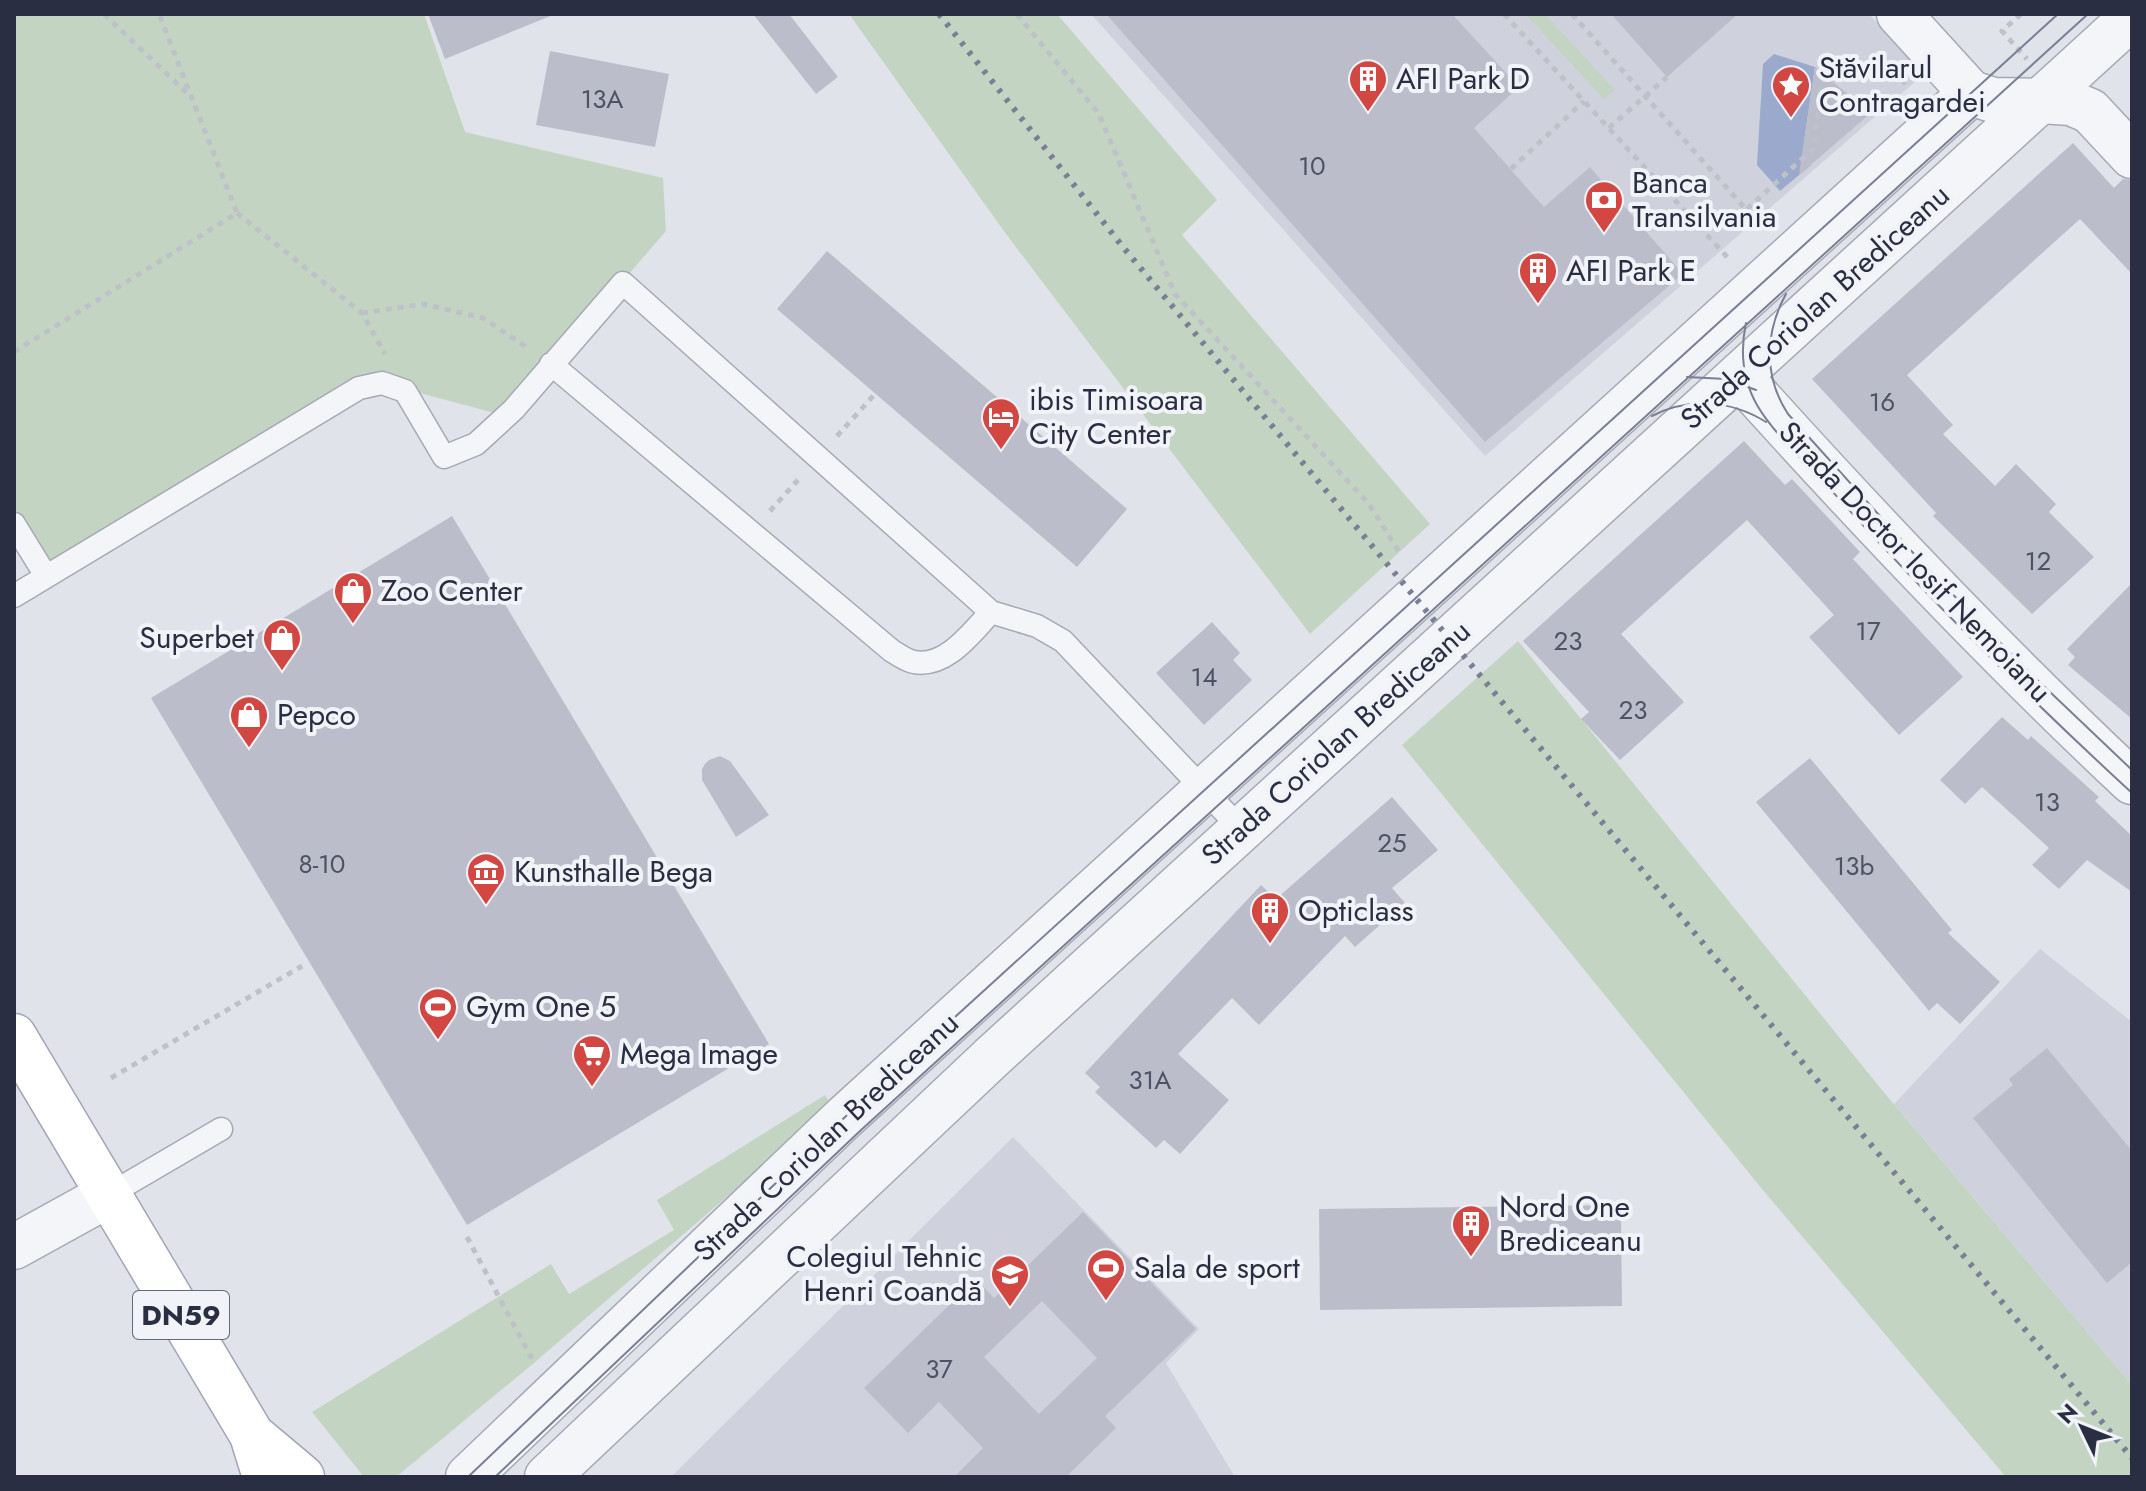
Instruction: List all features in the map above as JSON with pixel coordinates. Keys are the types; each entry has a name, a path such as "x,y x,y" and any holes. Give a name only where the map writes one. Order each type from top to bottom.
{"main road":[{"name":"DN59","path":"14,1036 252,1435 265,1477"},
{"name":"DN59","path":"252,1435 302,1477"}],"street":[{"path":"1899,14 1971,93 1993,100 2036,83 2090,111 2132,156"},
{"name":"Strada Coriolan Brediceanu","path":"547,1477 993,1056 1739,376 2036,83 2132,17"},
{"name":"Strada Coriolan Brediceanu","path":"468,1477 833,1128 1971,93"},
{"name":"Strada Doctor Iosif Nemoianu","path":"1703,337 1971,626 2132,782"},
{"path":"14,1247 110,1194"}],"lane":[{"path":"14,596 359,388 382,383 405,391 444,457 476,444 514,409 623,283 991,612 1037,626 1063,641 1241,829"},
{"path":"551,364 892,651 912,662 933,663 958,647 991,612"},
{"path":"14,524 46,576"},
{"path":"110,1194 221,1129"}],"path":[{"path":"104,14 191,97"},
{"path":"159,14 237,213 362,313 405,391"},
{"path":"1017,14 1099,114 1175,294 1369,504 1408,566"},
{"path":"1504,14 1729,258"},
{"path":"1572,14 1749,212 1813,149 1823,74 1836,62 1920,88"},
{"path":"2021,14 2002,31 2036,83"},
{"path":"1609,128 1667,77"},
{"path":"1511,169 1584,101"},
{"path":"14,352 237,213"},
{"path":"362,313 423,304 483,318 551,364"},
{"path":"111,1078 302,966"},
{"path":"467,1237 537,1368"}],"shaded area":[{"path":"1091,14 1869,14 1924,74 1485,456"},
{"path":"2040,949 2132,1022 2132,1385 1894,1104"},
{"name":"Colegiul Tehnic Henri Coandă","path":"1013,1137 1199,1329 1166,1363 1235,1477 671,1477"}],"green space":[{"path":"14,14 424,14 465,132 663,178 666,231 506,416 382,383 54,572 14,507"},
{"path":"849,14 1057,14 1217,200 1182,235 1430,524 1310,634 1006,234"},
{"path":"1525,14 1545,14 1615,90 1604,99"},
{"path":"1518,641 1882,1090 2132,1385 2132,1477 2006,1477 1762,1189 1402,745"},
{"path":"825,1095 832,1106 534,1363 396,1477 364,1477 312,1412 551,1264 569,1294 674,1230 657,1200"}],"water":[{"path":"1774,54 1815,67 1804,142 1811,165 1780,191 1757,165 1763,64"}],"building":[{"path":"428,14 552,14 553,15 445,59"},
{"path":"753,14 789,14 838,77 816,94"},
{"path":"1106,14 1452,14 1519,87 1474,128 1544,207 1590,167 1683,274 1485,442"},
{"path":"1611,14 1738,14 1667,77"},
{"path":"550,51 669,74 655,147 536,125"},
{"path":"1815,67 1871,113 1799,175"},
{"path":"2073,143 2114,188 2123,179 2132,180 2132,274 2080,219 1907,375 1953,425 1943,434 1995,486 2016,464 2056,504 2049,512 2094,557 2032,614 1933,516 1936,513 1812,379"},
{"name":"ibis Timisoara City Center","path":"827,251 1127,509 1077,567 777,309"},
{"path":"1744,441 1785,485 1792,479 1860,552 1853,559 1963,677 1899,735 1809,637 1834,615 1747,520 1621,634 1684,702 1620,760 1581,719 1589,712 1523,641"},
{"path":"452,516 769,1044 467,1225 151,698"},
{"path":"2132,583 2132,719 2068,665 2075,657 2067,649"},
{"path":"1212,622 1240,653 1233,660 1252,680 1204,725 1156,673"},
{"path":"2002,717 2028,740 2031,736 2099,797 2095,801 2132,836 2132,892 2087,860 2059,889 2032,865 2049,848 1982,787 1965,804 1940,780"},
{"path":"720,756 730,761 769,815 736,837 702,780 705,764"},
{"path":"1810,758 1952,930 1948,933 2000,982 1960,1024 1937,1003 1929,1011 1756,802"},
{"path":"1392,797 1438,850 1392,888 1405,903 1355,947 1345,936 1259,1025 1232,998 1178,1054 1229,1100 1180,1154 1164,1140 1156,1148 1095,1092 1100,1087 1085,1073 1261,885 1276,899"},
{"path":"2047,1048 2132,1151 2132,1262 2107,1283 1973,1118 2013,1085 2009,1079"},
{"name":"Nord One Brediceanu","path":"1621,1205 1622,1306 1320,1310 1319,1209"},
{"path":"1083,1212 1196,1329 1105,1416 1116,1428 1066,1477 954,1477 983,1448 939,1402 908,1433 864,1388 976,1279 994,1298","holes":["1042,1301 1097,1358 1039,1414 984,1357"]}],"tram line":[{"path":"468,1477 845,1117 2058,14"},
{"path":"495,1477 860,1131 2088,14"},
{"path":"1786,294 1774,323 1770,354 1774,385 1788,414 1925,566 2030,673 2132,770"},
{"path":"1746,323 1743,344 1746,375 1757,405 1774,429 1947,614 2132,793"},
{"path":"1687,377 1726,379 1756,390"},
{"path":"1652,416 1680,406 1709,404 1738,409 1766,422"}],"railway":[{"path":"939,14 1123,247 2132,1458"}],"place":[{"name":"AFI Park D","path":"1368,113"},
{"name":"Stăvilarul Contragardei","path":"1791,119"},
{"name":"Banca Transilvania","path":"1604,234"},
{"name":"AFI Park E","path":"1538,305"},
{"name":"ibis Timisoara City Center","path":"1001,451"},
{"name":"Zoo Center","path":"353,625"},
{"name":"Superbet","path":"282,672"},
{"name":"Pepco","path":"249,749"},
{"name":"Kunsthalle Bega","path":"486,906"},
{"name":"Opticlass","path":"1270,945"},
{"name":"Gym One 5","path":"438,1041"},
{"name":"Mega Image","path":"592,1088"},
{"name":"Nord One Brediceanu","path":"1471,1258"},
{"name":"Sala de sport","path":"1106,1302"},
{"name":"Colegiul Tehnic Henri Coandă","path":"1010,1308"}]}
